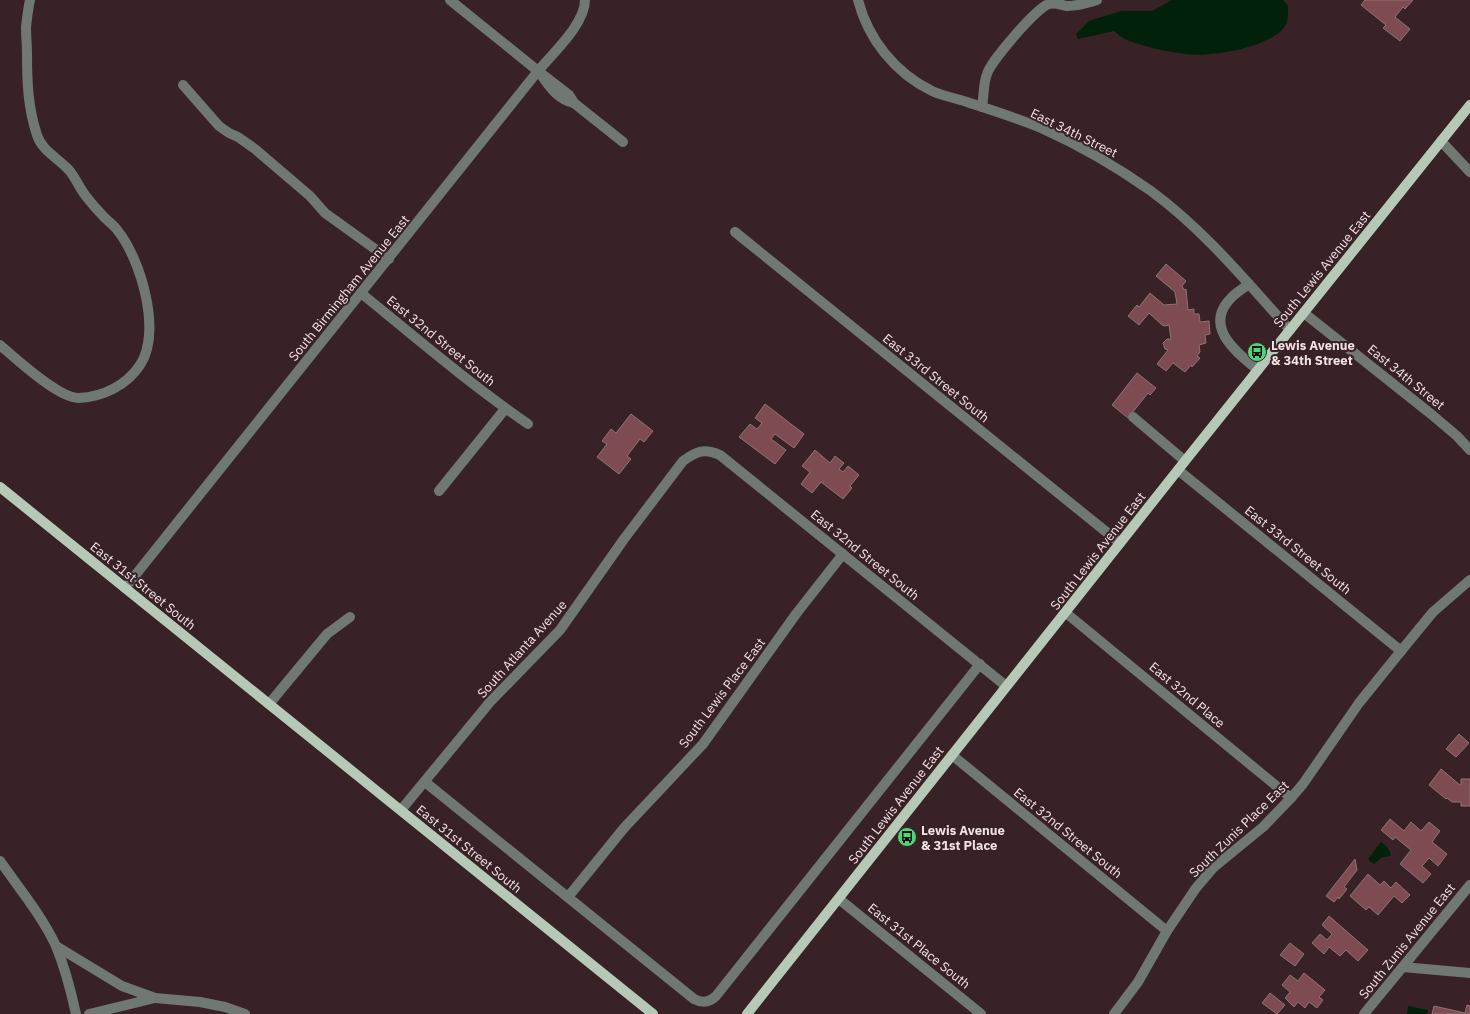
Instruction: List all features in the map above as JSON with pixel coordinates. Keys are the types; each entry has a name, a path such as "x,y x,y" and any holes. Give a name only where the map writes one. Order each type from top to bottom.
{"main road":[{"name":"South Lewis Avenue East","path":"747,1014 840,899 1006,686 1470,105"},
{"name":"East 31st Street South","path":"0,487 653,1014"}],"street":[{"path":"0,345 16,360 49,384 76,398 88,398 119,386 128,380 145,358 148,343 148,302 143,283 129,250 118,230 85,196 69,170 43,147 37,136 28,98 26,78 26,27 30,0"},
{"path":"450,0 538,71 550,89 565,101 574,103 623,142"},
{"name":"South Birmingham Avenue East","path":"125,588 538,71 579,23 585,7 585,0"},
{"name":"East 34th Street","path":"858,0 875,42 900,69 914,80 932,91 1041,128 1097,156 1151,191 1202,233 1290,330"},
{"path":"982,107 987,73 991,65 1025,23 1047,4 1056,3 1068,6 1087,4 1097,0"},
{"path":"183,85 219,126 255,149 310,196 325,212 389,259"},
{"path":"1441,142 1470,172"},
{"name":"East 33rd Street South","path":"735,232 1120,543"},
{"path":"1249,284 1225,306 1221,317 1221,332 1227,342 1258,370"},
{"name":"East 32nd Street South","path":"361,293 430,351 505,409 528,424"},
{"name":"East 34th Street","path":"1304,312 1431,414 1457,436 1470,450"},
{"path":"439,491 505,409"},
{"path":"1133,417 1185,461"},
{"name":"East 32nd Street South","path":"704,451 713,452 720,455 1006,686"},
{"name":"South Atlanta Avenue","path":"401,810 490,702 560,630 624,539 683,461 695,452 704,451"},
{"name":"East 33rd Street South","path":"1178,470 1401,651"},
{"name":"South Lewis Place East","path":"568,897 624,828 703,744 796,614 843,554"},
{"name":"South Zunis Place East","path":"1114,1014 1138,982 1167,931 1196,888 1213,868 1263,827 1291,798 1303,784 1359,703 1433,612 1470,580"},
{"name":"East 32nd Place","path":"1066,612 1291,798"},
{"path":"269,704 328,634 350,616"},
{"name":"South Lewis Avenue East","path":"707,1002 716,996 980,664"},
{"name":"East 32nd Street South","path":"952,755 1167,931"},
{"name":"East 31st Street South","path":"425,782 694,999 700,1002 707,1002"},
{"path":"0,861 42,922 56,946 67,976 76,1014"},
{"name":"South Zunis Avenue East","path":"1364,1014 1470,885"},
{"name":"East 31st Place South","path":"840,899 982,1014"},
{"path":"56,946 122,986 155,998 200,1002 224,1007 245,1014"},
{"path":"1403,967 1470,973"},
{"path":"90,1014 155,998"}],"shaded area":[{"path":"1172,0 1283,0 1288,6 1288,16 1287,22 1281,31 1271,38 1242,49 1210,54 1186,54 1156,49 1127,40 1114,31 1078,39 1076,34 1089,21 1121,11 1152,11"},
{"path":"1381,842 1388,848 1391,855 1382,857 1374,864 1368,859"},
{"path":"1408,1006 1428,1010 1427,1014 1407,1014"}],"building":[{"path":"1365,0 1413,0 1405,9 1403,7 1395,17 1410,29 1400,41 1383,28 1386,25 1361,5"},
{"path":"1166,264 1186,281 1182,286 1184,290 1186,289 1188,310 1194,309 1194,314 1199,314 1200,322 1209,321 1210,334 1205,335 1206,343 1199,345 1200,352 1197,356 1200,358 1185,372 1173,363 1166,371 1157,364 1168,350 1165,349 1163,343 1167,339 1171,339 1169,325 1162,325 1149,313 1139,325 1128,316 1137,305 1139,307 1150,293 1164,305 1177,304 1175,292 1156,276"},
{"path":"1137,373 1156,388 1150,395 1148,393 1128,418 1112,405"},
{"path":"765,404 804,434 794,448 775,434 771,439 786,450 775,464 739,437 750,424 757,429 762,423 755,418"},
{"path":"631,414 653,431 644,442 640,439 627,456 631,459 619,474 597,457 607,444 602,441 611,429 616,433"},
{"path":"815,450 830,463 835,456 844,463 839,469 843,472 848,466 859,475 850,486 852,488 843,499 821,482 812,493 801,484 810,472 802,466"},
{"path":"1459,734 1469,743 1456,757 1446,749"},
{"path":"1441,769 1460,785 1461,779 1470,779 1470,806 1461,806 1461,802 1452,802 1447,798 1446,799 1429,785"},
{"path":"1390,819 1404,831 1411,822 1421,831 1429,822 1440,831 1432,842 1447,854 1438,866 1429,858 1422,866 1431,874 1423,883 1400,864 1411,850 1395,837 1393,840 1381,830"},
{"path":"1355,859 1357,870 1344,887 1347,889 1339,899 1338,897 1334,902 1326,896"},
{"path":"1368,874 1380,885 1384,881 1391,888 1396,882 1410,895 1402,903 1394,896 1378,915 1369,907 1366,910 1350,896"},
{"path":"1329,916 1368,950 1358,961 1346,950 1340,956 1329,947 1324,954 1312,943 1320,934 1327,940 1332,934 1322,925"},
{"path":"1290,943 1304,954 1295,966 1280,955"},
{"path":"1304,973 1325,990 1319,997 1323,1000 1317,1008 1309,1002 1305,1008 1298,1002 1294,1007 1285,998 1290,992 1282,985 1290,975 1298,981"},
{"path":"1270,993 1285,1005 1277,1014 1262,1003"},
{"path":"1467,1005 1470,1006 1470,1014 1432,1014 1434,1006 1465,1013"}],"place":[{"name":"Lewis Avenue & 34th Street","path":"1257,352"},
{"name":"Lewis Avenue & 31st Place","path":"907,837"}]}
